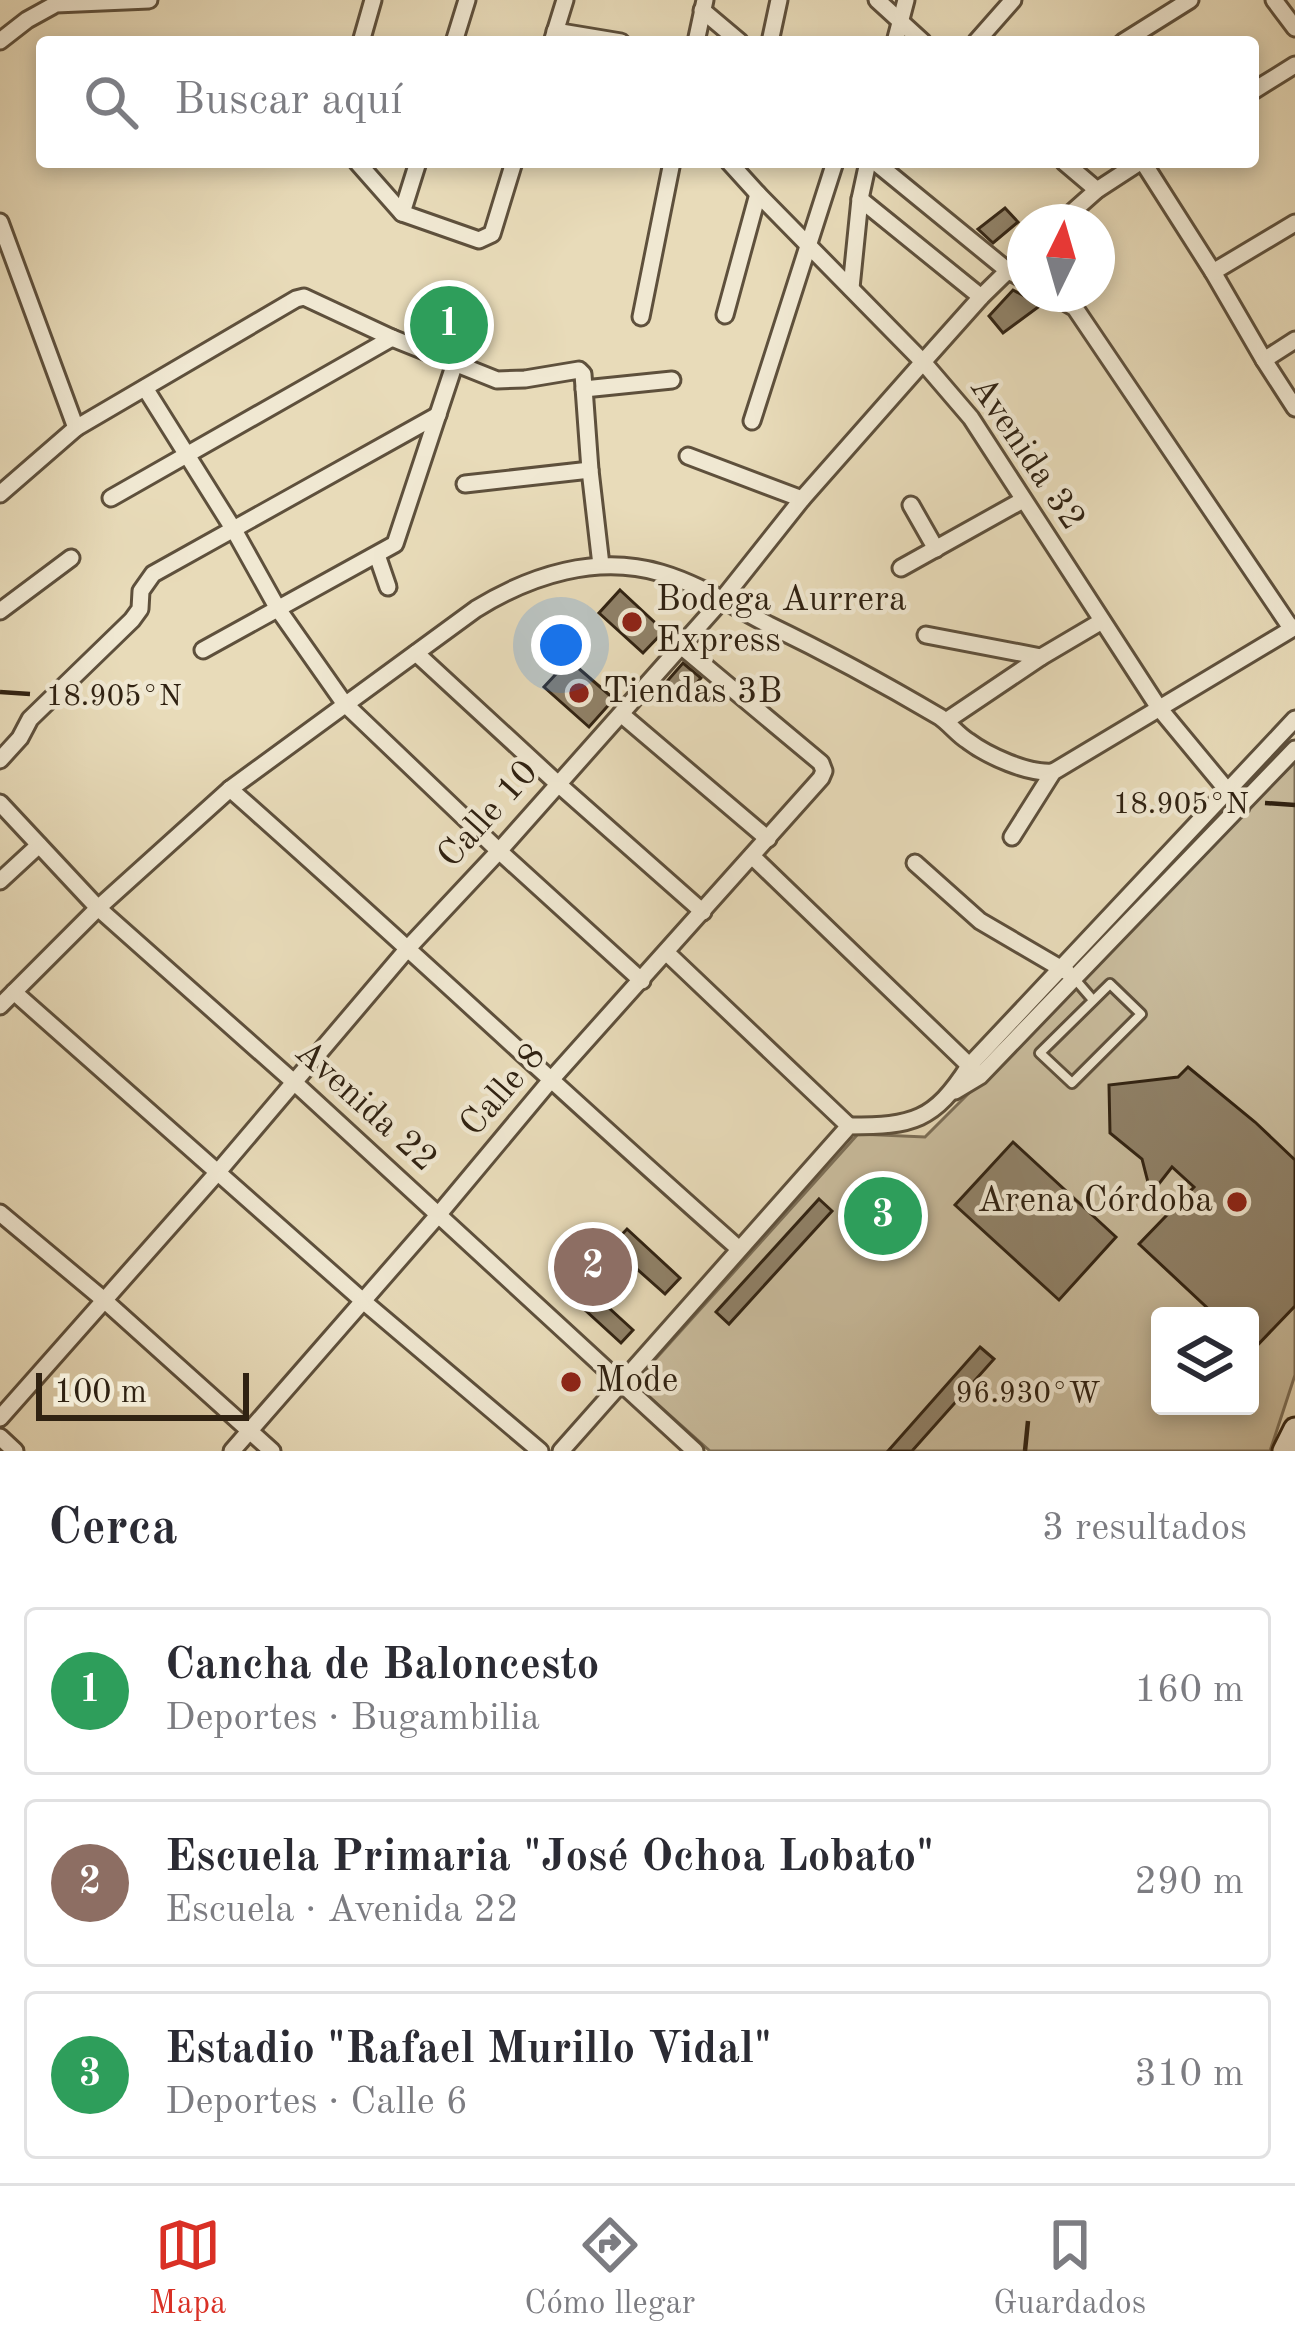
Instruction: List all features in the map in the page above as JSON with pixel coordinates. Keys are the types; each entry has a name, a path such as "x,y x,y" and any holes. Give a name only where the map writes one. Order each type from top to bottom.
{"street":[{"path":"4,34 56,4 149,0"},
{"path":"363,36 374,0"},
{"path":"456,36 467,0"},
{"path":"553,36 566,0"},
{"path":"771,36 779,0"},
{"path":"877,0 916,36"},
{"path":"897,36 907,0"},
{"path":"981,36 1012,0"},
{"path":"1130,36 1166,6 1190,0"},
{"path":"1274,0 1295,28"},
{"path":"697,36 704,5"},
{"path":"704,5 734,36"},
{"path":"1259,88 1295,65"},
{"path":"362,168 402,213 479,240 492,234 512,168"},
{"path":"402,213 416,168"},
{"path":"641,317 671,168"},
{"name":"Avenida 32","path":"734,168 923,362 971,418 1159,708 1241,806"},
{"path":"752,422 833,168"},
{"path":"851,288 860,199 870,168"},
{"path":"880,168 1007,270"},
{"path":"1071,168 1097,190"},
{"path":"1081,204 1132,168"},
{"path":"1145,168 1295,408"},
{"path":"725,315 758,194"},
{"path":"860,199 981,297"},
{"path":"0,222 76,428"},
{"path":"1213,272 1295,223"},
{"name":"Calle 10","path":"0,1418 1007,270"},
{"path":"0,494 76,428 304,297 497,380 579,370 601,566"},
{"path":"1012,837 1053,772 1293,627 1078,312"},
{"path":"111,498 392,338"},
{"path":"1264,360 1295,340"},
{"path":"203,650 395,544 455,363"},
{"path":"584,388 672,380"},
{"path":"146,388 278,609 344,703 642,981"},
{"path":"0,760 30,718 132,620 140,608 141,591 153,574 438,415"},
{"path":"688,456 802,499"},
{"path":"465,484 590,470"},
{"path":"901,568 1022,500"},
{"path":"911,505 936,549"},
{"path":"376,555 388,587"},
{"path":"0,611 71,558"},
{"path":"0,1006 98,908 230,789 508,589 536,578 601,566 659,572 835,657 946,721 968,742 1030,772 1053,772"},
{"path":"946,721 1102,621"},
{"path":"926,635 1041,657"},
{"name":"Calle 8","path":"232,1451 550,1081 821,778 821,764 681,646"},
{"path":"416,653 704,911"},
{"path":"621,714 768,839"},
{"path":"667,953 848,1126 920,1118 975,1071 1295,719"},
{"path":"1068,972 1295,749"},
{"path":"230,789 738,1248"},
{"name":"Avenida 22","path":"0,803 98,908 695,1451"},
{"path":"0,881 40,845"},
{"path":"752,856 975,1071"},
{"path":"915,863 980,921 1068,972"},
{"path":"14,992 540,1451"},
{"path":"561,1451 848,1126"},
{"path":"0,1213 272,1451"},
{"path":"1283,1451 1295,1429"},
{"path":"0,1437 15,1451"}],"lane":[{"path":"1068,972 1093,1000"},
{"path":"1110,984 1141,1014 1072,1083 1040,1053 1093,1000 1110,984"}],"shaded area":[{"path":"428,298 482,321 470,351 415,328"},
{"path":"1295,759 1295,1375 1270,1451 710,1451 634,1383 858,1134 925,1137"}],"building":[{"path":"1007,210 1007,231 993,243 978,229"},
{"path":"1007,296 1007,312 1032,312 1003,333 989,316"},
{"name":"Bodega Aurrera Express","path":"620,590 664,631 643,653 599,613"},
{"name":"Tiendas 3B","path":"569,660 614,699 589,727 544,687"},
{"path":"683,663 701,678 680,703 662,687"},
{"name":"Arena Córdoba","path":"1188,1067 1295,1160 1295,1306 1259,1344 1259,1307 1206,1307 1139,1244 1194,1187 1172,1167 1151,1194 1142,1159 1110,1133 1109,1085 1178,1077"},
{"path":"1013,1142 1116,1237 1059,1300 955,1205"},
{"path":"819,1199 832,1211 729,1324 716,1312"},
{"path":"627,1229 680,1278 665,1294 611,1246"},
{"path":"573,1275 633,1330 621,1343 561,1288"},
{"path":"980,1347 994,1359 912,1451 888,1451"}],"place":[{"name":"Cancha de Baloncesto","path":"449,325"},
{"name":"Bodega Aurrera Express","path":"632,622"},
{"name":"Tiendas 3B","path":"579,693"},
{"name":"Arena Córdoba","path":"1237,1202"},
{"name":"Estadio \"Rafael Murillo Vidal\"","path":"883,1216"},
{"name":"Escuela Primaria \"José Ochoa Lobato\"","path":"593,1267"},
{"name":"Mode","path":"571,1382"}]}
